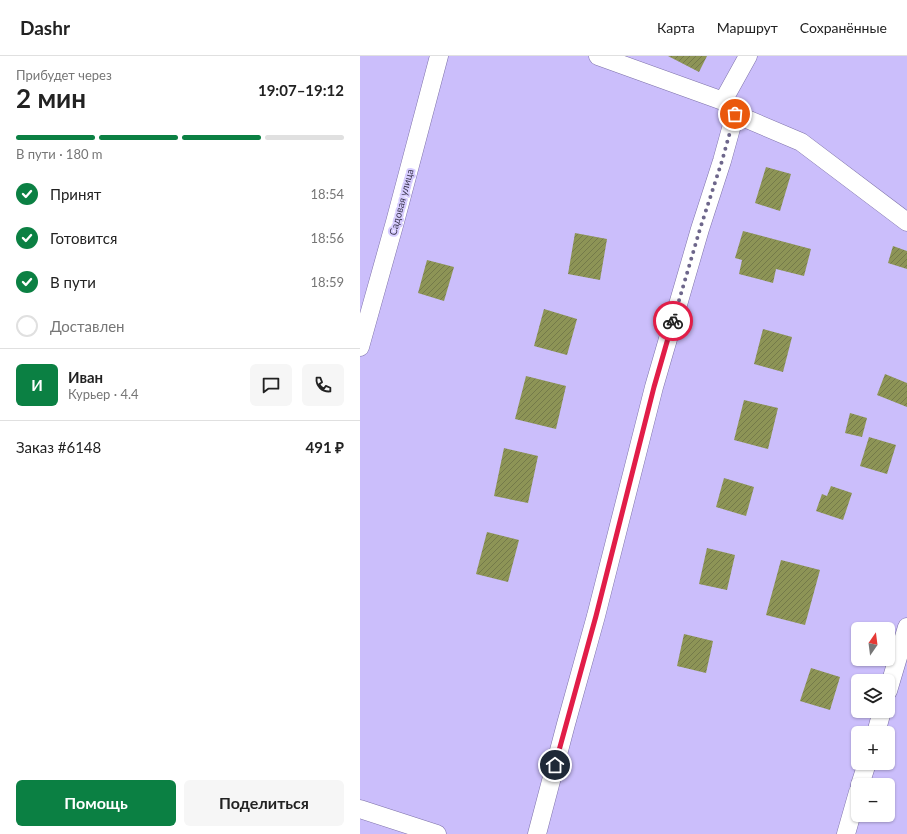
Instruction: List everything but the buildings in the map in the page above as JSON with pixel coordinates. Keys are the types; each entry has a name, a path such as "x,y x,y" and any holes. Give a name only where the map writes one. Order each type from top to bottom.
{"street":[{"name":"Садовая улица","path":"360,347 439,56"},
{"path":"598,56 729,108 801,142 907,222"},
{"path":"537,834 596,616 654,387 700,229 722,161 729,108 748,56"},
{"path":"893,674 907,627"},
{"path":"360,808 437,834"},
{"path":"846,834 851,816"}],"way so far":[{"path":"673,321 735,114"}],"route":[{"path":"555,765 596,616 654,387 673,321"}]}
